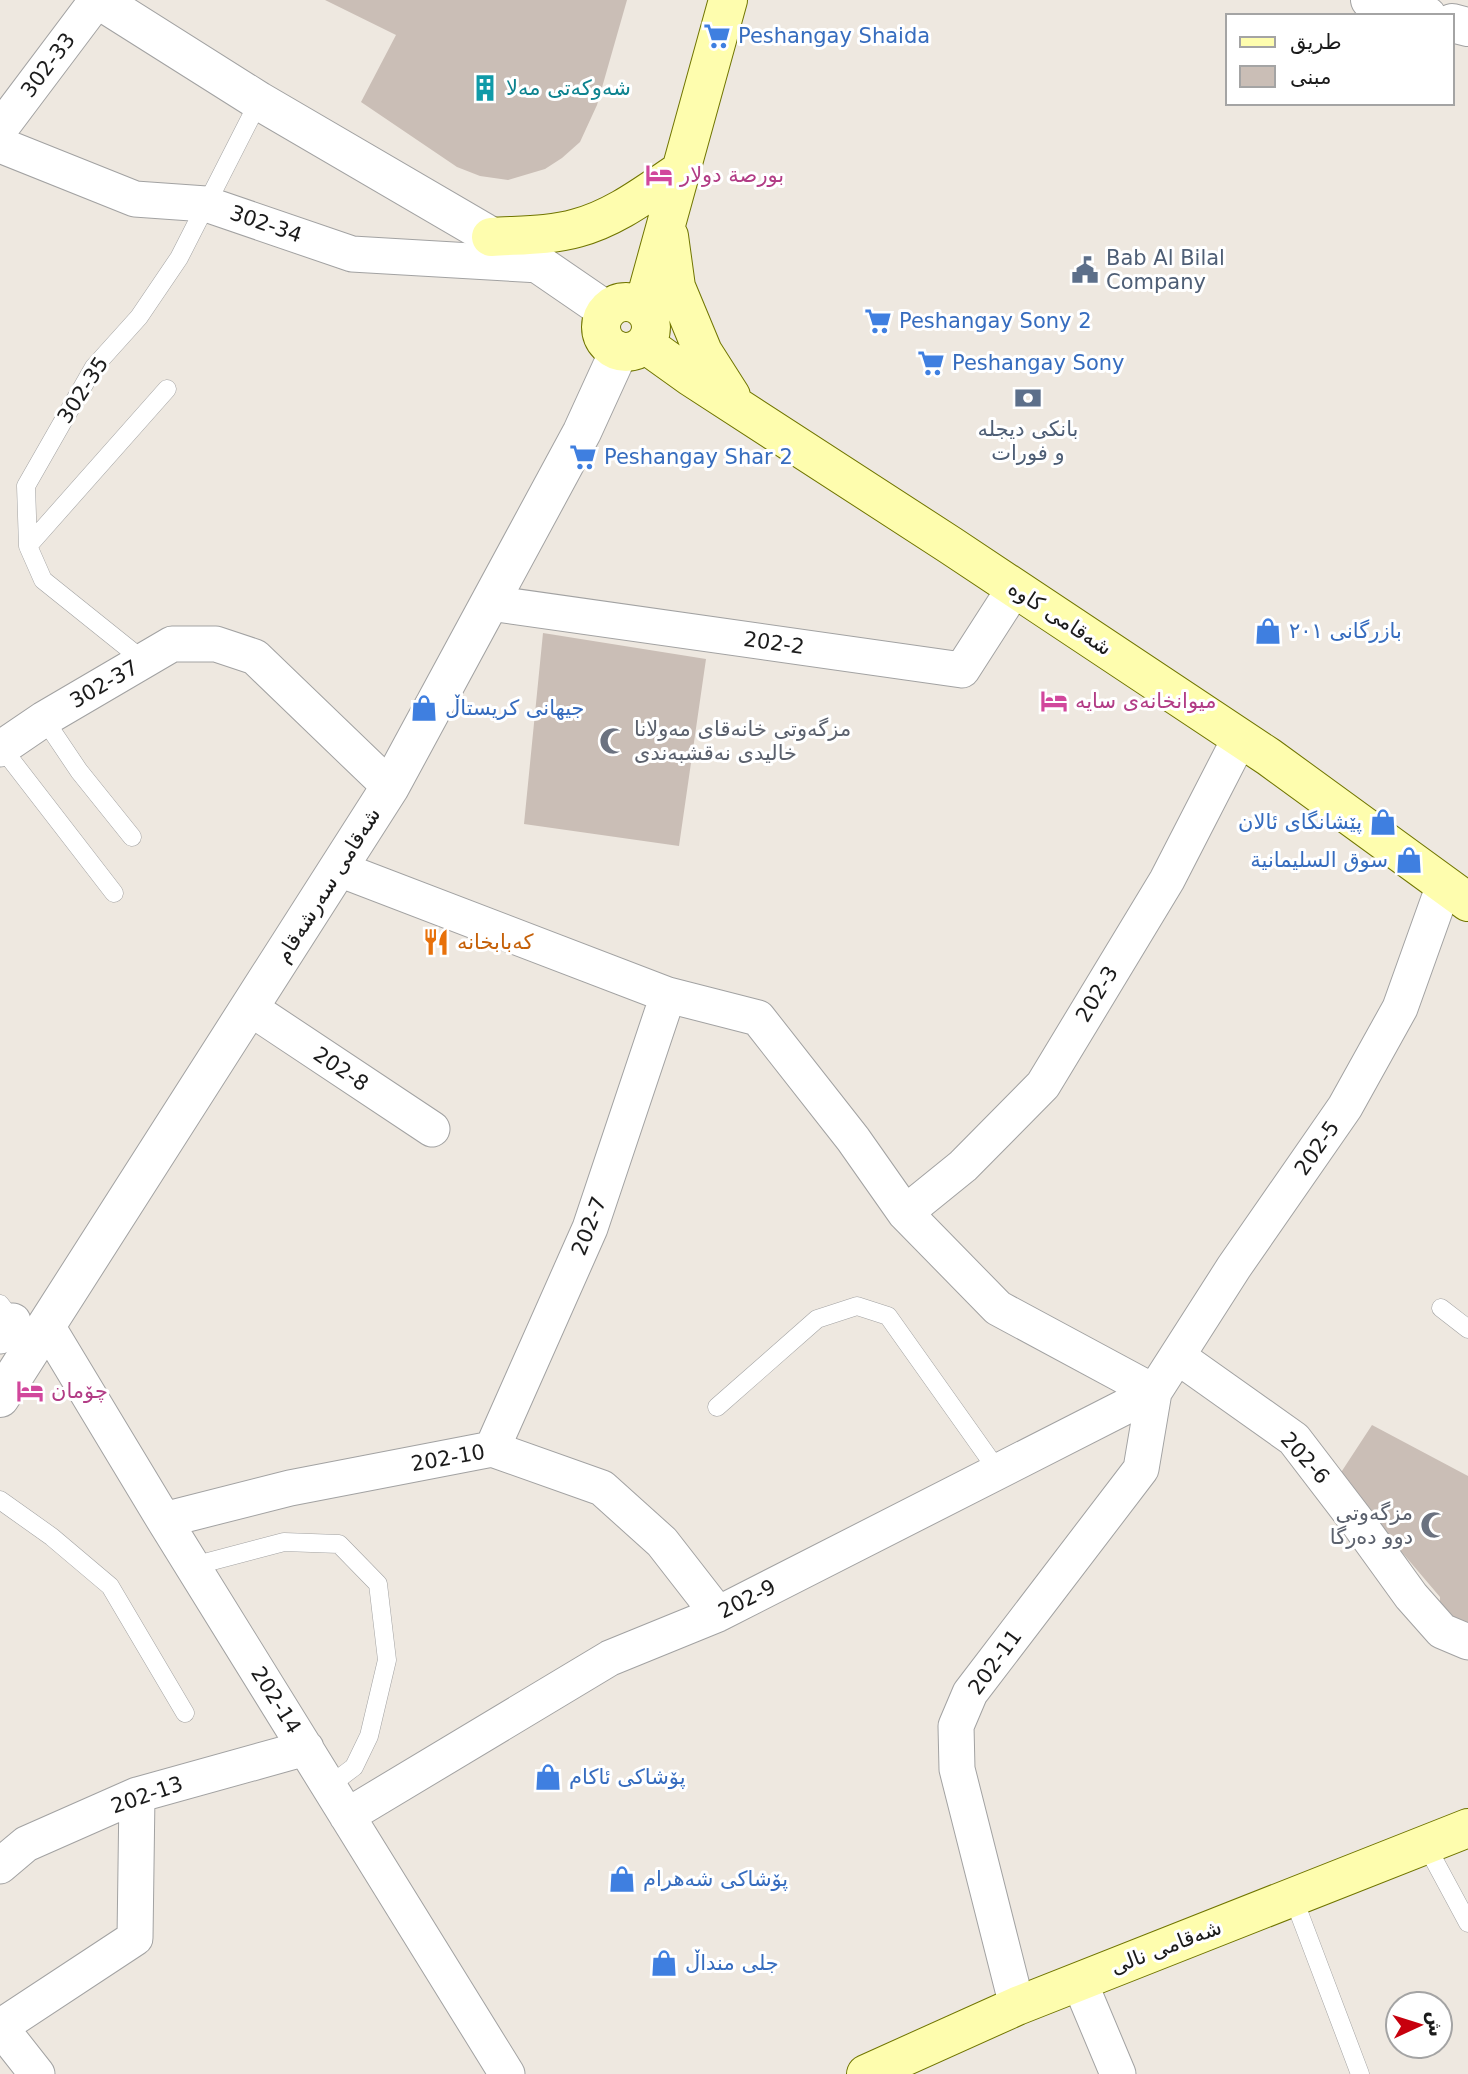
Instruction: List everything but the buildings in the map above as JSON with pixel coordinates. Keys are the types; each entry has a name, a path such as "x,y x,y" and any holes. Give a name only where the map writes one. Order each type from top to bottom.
{"main road":[{"path":"629,329 666,221 728,0"},
{"path":"491,237 533,235 576,228 624,209 680,171"},
{"path":"666,221 676,287 703,352 738,407"},
{"name":"شەقامی کاوە","path":"629,329 738,407 1269,757 1456,893"},
{"name":"شەقامی نالی","path":"866,2074 1017,2006 1468,1828"}],"street":[{"path":"98,0 260,101 540,265 629,329"},
{"name":"302-33","path":"0,129 98,0"},
{"path":"1370,0 1420,14"},
{"name":"302-34","path":"0,145 135,199 206,204 352,254 540,265"},
{"name":"شەقامی سەرشەقام","path":"0,1398 19,1327 250,1008 390,787 582,432 629,329"},
{"name":"202-2","path":"490,603 962,670 1014,589"},
{"name":"302-37","path":"1,748 44,719 172,644 216,644 256,657 390,787"},
{"name":"202-3","path":"905,1213 963,1166 1043,1085 1167,880 1240,738"},
{"path":"339,869 668,995 758,1018 853,1139 905,1213 998,1308 1154,1392"},
{"name":"202-5","path":"1154,1392 1234,1267 1345,1107 1400,1008 1456,893"},
{"name":"202-7","path":"492,1449 590,1228 668,995"},
{"name":"202-8","path":"250,1008 432,1129"},
{"name":"202-14","path":"19,1327 164,1520 507,2074"},
{"name":"202-6","path":"1177,1356 1294,1439 1411,1596 1442,1630 1468,1642"},
{"name":"202-9","path":"347,1816 610,1658 718,1614 1154,1392"},
{"name":"202-11","path":"1017,2006 957,1769 956,1726 970,1693 1141,1469 1154,1392"},
{"name":"202-10","path":"164,1520 290,1488 492,1449 602,1488 662,1542 718,1614"},
{"name":"202-13","path":"0,1866 26,1844 137,1795 306,1748"},
{"path":"37,2074 0,2027 135,1938 137,1795"},
{"path":"1079,1981 1118,2074"}],"lane":[{"name":"302-35","path":"144,661 43,580 27,546 26,485 94,367 146,307 179,258 260,101"},
{"path":"27,546 167,389"},
{"path":"44,719 79,771 132,837"},
{"path":"1,748 114,893"},
{"path":"718,1407 817,1319 857,1306 888,1316 998,1471"},
{"path":"1441,1308 1468,1329"},
{"path":"0,1500 52,1537 110,1586 185,1713"},
{"path":"193,1566 284,1542 340,1544 378,1584 387,1660 369,1736 355,1767 328,1786"},
{"path":"1426,1845 1468,1923"},
{"path":"1293,1897 1360,2074"}],"place":[{"name":"Peshangay Shaida","path":"717,36"},
{"name":"شەوکەتی مەلا","path":"485,88"},
{"name":"بورصة دولار","path":"659,175"},
{"name":"Bab Al Bilal Company","path":"1085,270"},
{"name":"Peshangay Sony 2","path":"878,321"},
{"name":"Peshangay Sony","path":"931,363"},
{"name":"بانکی دیجلە و فورات","path":"1028,398"},
{"name":"Peshangay Shar 2","path":"583,457"},
{"name":"بازرگانی ٢٠١","path":"1268,631"},
{"name":"میوانخانەی سایە","path":"1054,701"},
{"name":"جیهانی کریستاڵ","path":"424,708"},
{"name":"مزگەوتی خانەقای مەولانا خالیدی نەقشبەندی","path":"613,741"},
{"name":"پێشانگای ئالان","path":"1383,822"},
{"name":"سوق السليمانية","path":"1409,860"},
{"name":"کەبابخانە","path":"436,942"},
{"name":"چۆمان","path":"30,1391"},
{"name":"مزگەوتی دوو دەرگا","path":"1434,1525"},
{"name":"پۆشاکی ئاکام","path":"548,1777"},
{"name":"پۆشاکی شەھرام","path":"622,1879"},
{"name":"جلی منداڵ","path":"664,1963"}]}
